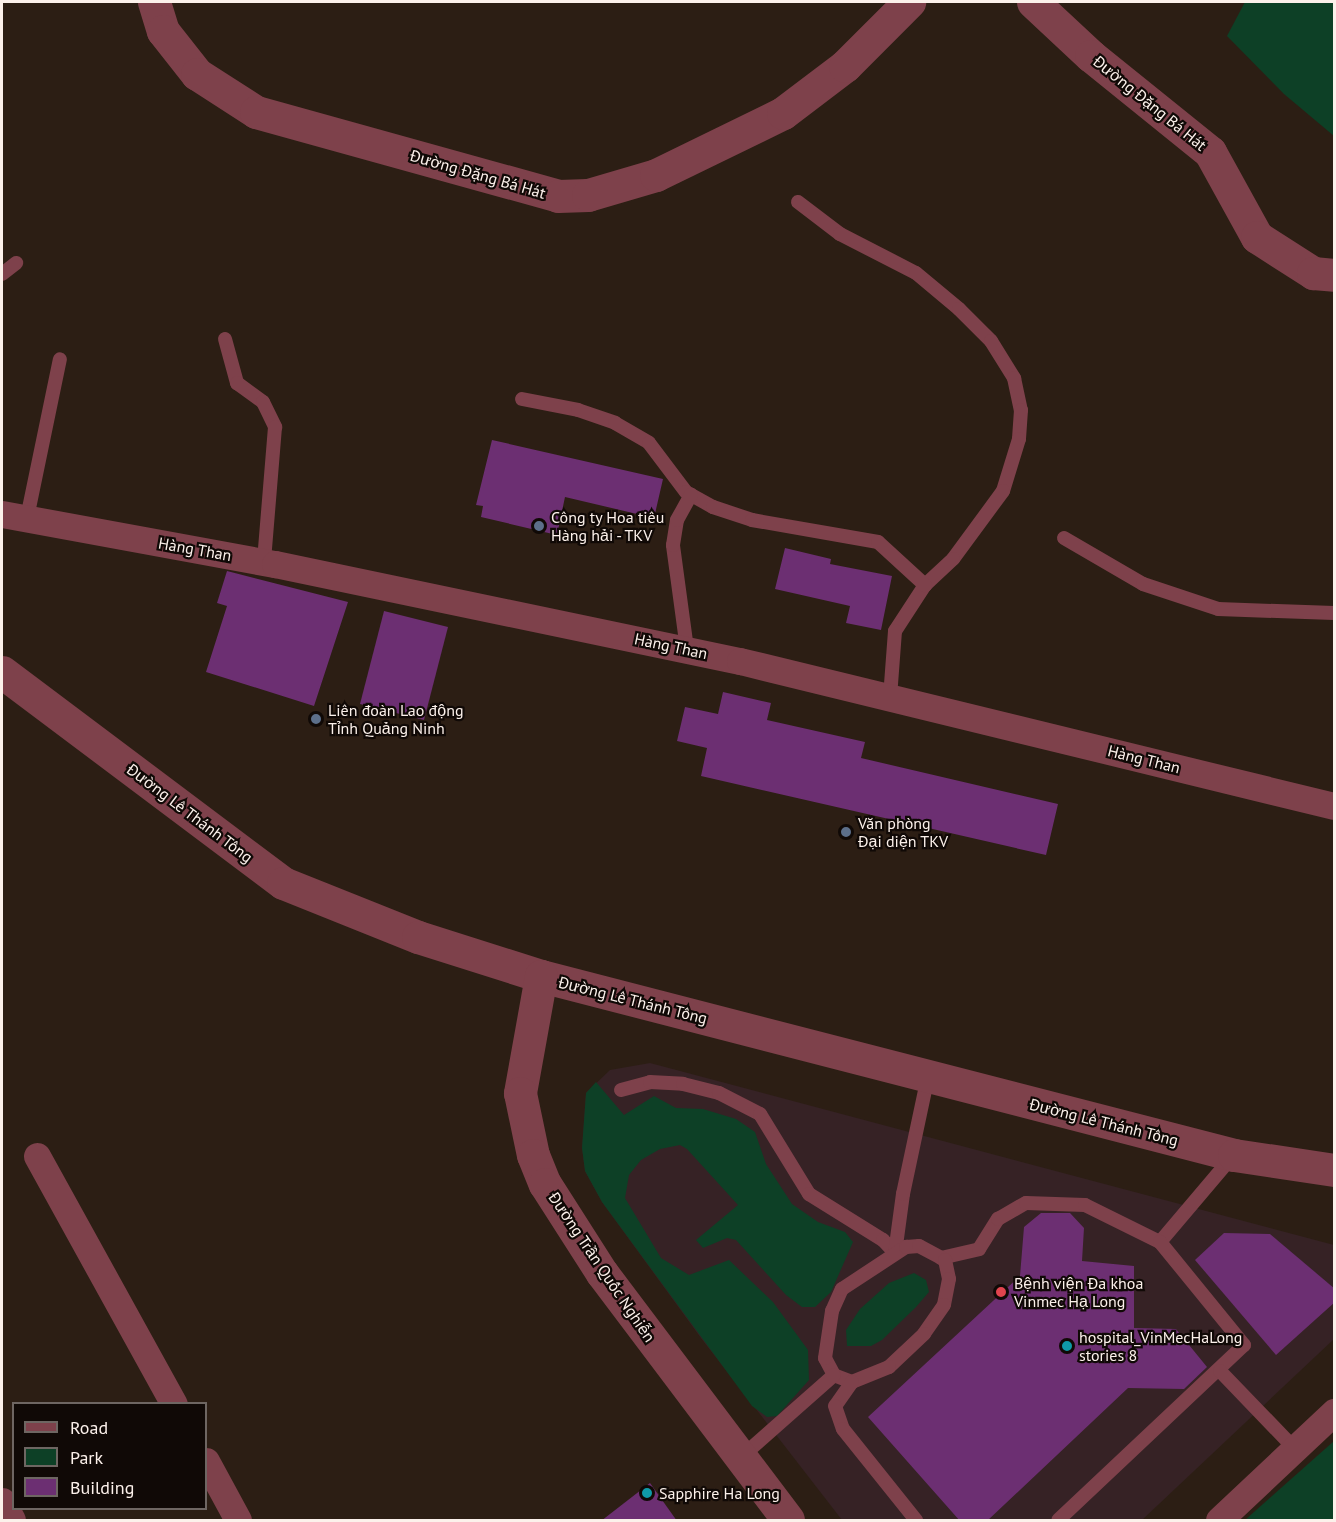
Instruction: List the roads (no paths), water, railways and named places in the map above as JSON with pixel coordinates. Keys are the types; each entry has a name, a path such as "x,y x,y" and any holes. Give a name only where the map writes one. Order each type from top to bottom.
{"street":[{"name":"Đường Đặng Bá Hát","path":"154,2 163,31 197,74 256,112 558,196 588,195 656,175 783,113 845,66 909,2"},
{"name":"Đường Đặng Bá Hát","path":"1033,2 1091,56 1210,152 1257,237 1313,273 1335,275"},
{"name":"Hàng Than","path":"14,516 264,561 687,649 1335,806"},
{"name":"Đường Lê Thánh Tông","path":"2,672 283,884 418,937 541,976 1234,1155 1335,1170"},
{"name":"Đường Trần Quốc Nghiễn","path":"541,976 520,1093 541,1174 602,1273 788,1521"},
{"path":"37,1156 173,1402"},
{"path":"1220,1521 1335,1412"},
{"path":"207,1463 238,1521"},
{"path":"2,1501 12,1521"}],"lane":[{"path":"798,202 840,234 916,273 991,341 1014,378 1021,410 1019,439 1003,491 953,560 925,585 895,631 890,697"},
{"path":"2,274 16,263"},
{"path":"225,339 237,383 263,402 275,426 264,561"},
{"path":"14,516 60,358"},
{"path":"522,399 578,410 615,423 649,443 691,495 752,520 878,542 925,585"},
{"path":"687,649 673,545 677,520 691,495"},
{"path":"1065,538 1143,584 1218,609 1335,613"},
{"path":"895,1253 903,1194 928,1076"},
{"path":"621,1090 650,1082 683,1084 719,1093 760,1114 809,1194 883,1240 895,1253"},
{"path":"1160,1242 1234,1155"},
{"path":"941,1258 979,1249 998,1219 1026,1203 1085,1205 1160,1242 1244,1345 1220,1371 1058,1521"},
{"path":"852,1382 834,1375 825,1358 832,1311 842,1289 895,1253 919,1246 945,1260 949,1279 944,1305 931,1324 889,1367 852,1382 835,1406 843,1429 916,1521"},
{"path":"1220,1371 1295,1449"},
{"path":"740,1458 834,1375"}],"place":[{"name":"Công ty Hoa tiêu Hàng hải - TKV","path":"539,526"},
{"name":"Liên đoàn Lao động Tỉnh Quảng Ninh","path":"316,719"},
{"name":"Văn phòng Đại diện TKV","path":"846,832"},
{"name":"Bệnh viện Đa khoa Vinmec Hạ Long","path":"1001,1292"},
{"name":"hospital_VinMecHaLong stories 8","path":"1067,1346"},
{"name":"Sapphire Ha Long","path":"647,1493"}]}
